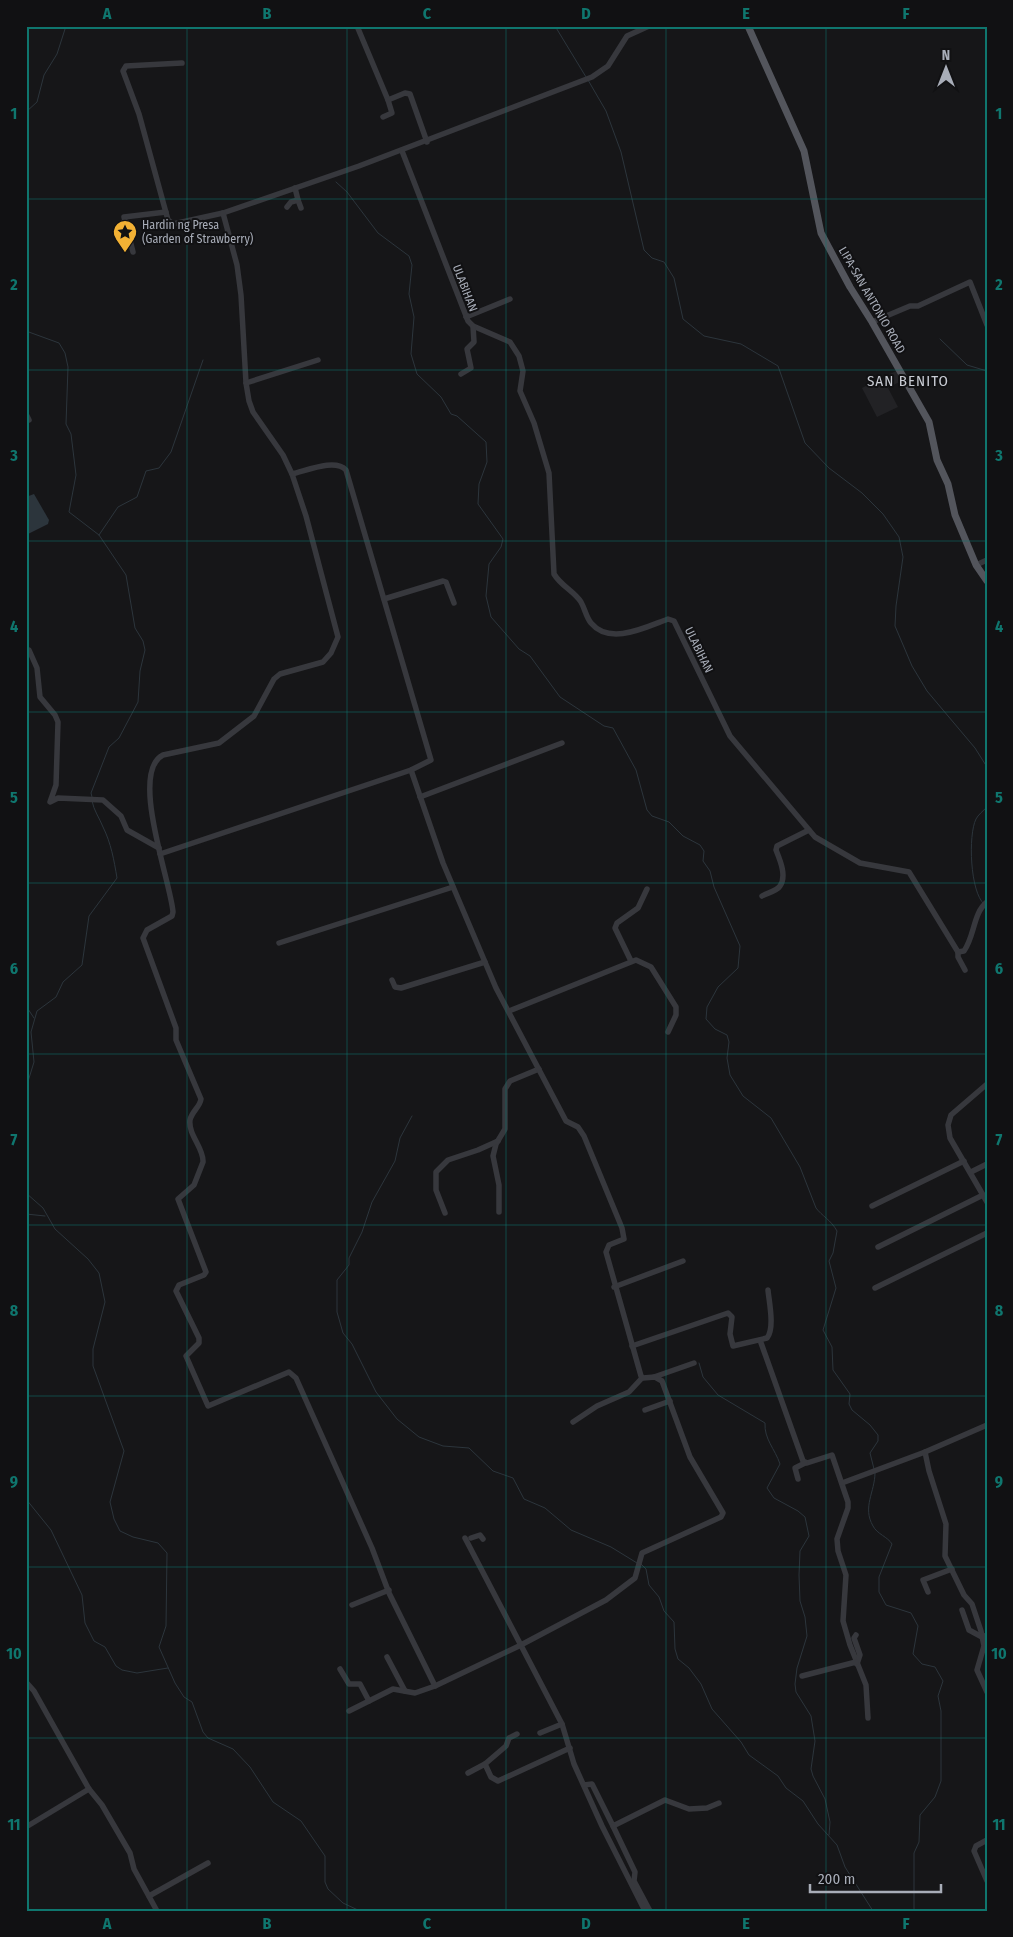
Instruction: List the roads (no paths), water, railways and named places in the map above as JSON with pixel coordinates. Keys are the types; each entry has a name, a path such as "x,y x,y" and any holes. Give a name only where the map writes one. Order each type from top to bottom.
{"main road":[{"name":"LIPA-SAN ANTONIO ROAD","path":"748,26 804,151 821,233 850,287 929,422 938,460 948,484 955,515 976,564 987,581"}],"street":[{"path":"357,26 392,113 383,118"},
{"path":"182,63 126,66 123,71 139,114 168,220 174,224 223,213 402,151 602,72 627,36 649,26"},
{"path":"388,100 405,93 410,94 427,142"},
{"name":"ULABIHAN","path":"402,151 466,317 473,326 510,342 519,356 523,371 520,391 534,423 550,472 553,562 557,580 581,602 588,620 599,630 626,634 668,619 674,620 730,736 815,838 860,863 909,872 958,952 958,957 965,970"},
{"path":"295,188 301,208"},
{"path":"287,207 291,202 298,200"},
{"path":"133,252 124,217 166,212"},
{"path":"223,213 237,265 241,295 246,383 254,412 283,455 292,474 306,516 337,630 335,644 331,653 322,662 280,674 274,679 254,716 219,743 159,758 152,772 152,816 173,912 172,916 147,930 143,938 176,1028 176,1040 201,1098 201,1104 190,1120 203,1162 194,1186 178,1199 207,1269 204,1275 176,1288 199,1340 187,1352 187,1360 208,1406 266,1380 289,1372 293,1374 389,1590 435,1686"},
{"path":"872,322 910,306 918,306 970,282 987,324"},
{"path":"466,317 510,299"},
{"path":"461,374 472,366 466,349 474,342 473,326"},
{"path":"246,383 318,360"},
{"path":"160,851 430,763 432,756 346,470 342,466 334,464 292,474"},
{"path":"976,564 987,560"},
{"path":"384,599 443,581 446,582 454,603"},
{"path":"26,648 29,650 36,668 40,697 55,715 58,722 56,785 50,802 58,798 103,800 120,816 127,830 160,851"},
{"path":"420,797 562,743"},
{"path":"410,770 452,887 485,962 566,1121 578,1127 584,1136 622,1228 624,1239 606,1248 614,1287 642,1378"},
{"path":"762,896 776,889 781,884 782,864 776,848 809,830"},
{"path":"278,943 452,887"},
{"path":"631,961 615,928 617,923 638,908 647,889"},
{"path":"958,952 964,951 972,938 979,910 987,902"},
{"path":"509,1011 631,961 641,961 651,966 676,1006 676,1015 668,1032"},
{"path":"392,980 395,987 401,988 485,962"},
{"path":"499,1212 499,1185 493,1156 506,1124 507,1084 539,1069"},
{"path":"987,1084 951,1115 948,1125 950,1138 987,1202"},
{"path":"446,1213 436,1190 436,1172 448,1160 498,1141"},
{"path":"872,1206 964,1161"},
{"path":"971,1172 987,1164"},
{"path":"878,1247 983,1195"},
{"path":"875,1288 987,1233"},
{"path":"614,1287 683,1261"},
{"path":"632,1346 728,1313 732,1317 730,1334 733,1346 767,1338 769,1334 768,1290"},
{"path":"760,1340 782,1406 805,1463"},
{"path":"652,1378 694,1363"},
{"path":"349,1711 393,1689 415,1693 435,1686 519,1646 606,1600 630,1584 635,1578 642,1553 721,1517 723,1513 690,1458 662,1381 642,1378 629,1392 597,1406 573,1422"},
{"path":"645,1410 670,1401"},
{"path":"842,1483 926,1452 987,1425"},
{"path":"926,1452 928,1471 946,1524 944,1551 964,1595 972,1604 984,1636 984,1646 977,1666 987,1692"},
{"path":"798,1479 794,1468 831,1454 842,1483 848,1508 839,1530 837,1545 846,1575 843,1621 866,1685 868,1718"},
{"path":"483,1539 480,1536 468,1539 519,1646 562,1724 584,1785 602,1826 645,1911"},
{"path":"928,1592 923,1580 952,1569"},
{"path":"352,1605 389,1590"},
{"path":"962,1610 969,1630 984,1636"},
{"path":"856,1635 854,1638 860,1655 857,1663"},
{"path":"387,1657 405,1691"},
{"path":"802,1676 857,1663"},
{"path":"340,1670 349,1684 360,1684 369,1701"},
{"path":"26,1682 34,1691 90,1789 102,1805 130,1853 134,1869 157,1911"},
{"path":"540,1733 562,1724"},
{"path":"468,1772 485,1764 506,1746 509,1738 517,1734"},
{"path":"485,1764 491,1777 498,1781 570,1748"},
{"path":"584,1785 592,1784 635,1872 634,1881 650,1911"},
{"path":"26,1827 90,1789"},
{"path":"613,1826 665,1800 689,1809 708,1808 719,1803"},
{"path":"987,1840 976,1846 974,1851 987,1881"},
{"path":"149,1896 208,1863"}],"waterway":[{"path":"26,112 37,102 44,75 57,54 66,26"},
{"path":"555,26 586,77"},
{"path":"588,80 606,111 621,152 644,250 652,258 664,262 674,278 683,319 704,336 741,344 778,366 805,443 829,468 862,493 883,514 899,537 903,557 895,626 912,666 927,691 975,748 987,767"},
{"path":"336,182 347,192 378,233 409,256 412,265 409,294 414,317 411,354 417,374 441,397 451,414 457,416 486,442 487,462 479,484 478,504 503,539 501,547 489,564 486,596 491,617 519,649 530,656 560,697 604,726 613,728 636,770 647,810 652,816 669,822 683,836 700,845 704,851 703,861 710,871 714,887 740,946 738,968 718,987 707,1007 706,1019 715,1029 727,1035 729,1042 727,1058 730,1075 743,1096 771,1118 800,1167 816,1208 837,1231 833,1253 829,1261 836,1288 823,1330 832,1347 833,1370 850,1394 849,1404 852,1410 870,1425 878,1435 878,1441 870,1453 874,1469"},
{"path":"26,331 59,343 65,353 68,367 66,424 71,434 76,475 69,512 99,535 126,575 135,628 143,641 145,650 140,671 138,702 119,738 109,747 91,793 92,797"},
{"path":"940,339 967,365 987,371"},
{"path":"99,535 118,507 137,497 146,471 159,468 171,452 203,360"},
{"path":"26,1088 34,1062 31,1032 37,1011 56,997 63,982 82,965 89,916 117,878 108,839 92,801"},
{"path":"984,904 979,898 973,876 971,850 973,827 979,814 987,807"},
{"path":"26,1006 34,1018"},
{"path":"412,1116 400,1138 395,1161 372,1202 362,1232 349,1258 349,1265 337,1280 337,1312 343,1333 352,1344 376,1392 397,1419 419,1437 443,1446 469,1448 493,1471 513,1478 524,1499 545,1508 571,1530 611,1547 637,1563"},
{"path":"26,1193 43,1208 55,1229 88,1259 99,1273 105,1302 93,1349 93,1366 124,1451 110,1502 114,1519 120,1531 133,1537 158,1543 167,1553 166,1626 159,1647 175,1683 184,1697 192,1702 203,1732 208,1738 233,1749 250,1767 273,1802 301,1821 325,1856 325,1882 328,1889 343,1903 360,1911"},
{"path":"26,1214 45,1216"},
{"path":"699,1363 703,1377 718,1395 765,1423 766,1434 780,1464 767,1488 774,1498 805,1517 809,1536 800,1551 799,1575 800,1601 805,1617 807,1636 797,1668 795,1684 796,1692 811,1716 815,1741 811,1769 825,1799 830,1822 829,1835"},
{"path":"875,1473 869,1506 870,1519 875,1529 892,1544 879,1577 879,1592 886,1605 911,1613 918,1626 913,1654 922,1664 935,1667 943,1681 938,1696 941,1711 941,1781 935,1797 920,1815 919,1842 914,1853 914,1911"},
{"path":"26,1499 51,1530 82,1595 85,1623 94,1641 105,1647 116,1666 122,1670 137,1673 168,1668"},
{"path":"641,1564 646,1569 649,1585 659,1597 664,1611 674,1622 675,1649 678,1659 689,1668 701,1684 712,1709 741,1742 749,1755 778,1776 786,1788 803,1801 818,1824 837,1845 845,1867 873,1911"}],"place":[{"name":"Hardin ng Presa (Garden of Strawberry)","path":"125,253"}],"district":[{"name":"SAN BENITO","path":"908,381"}]}
